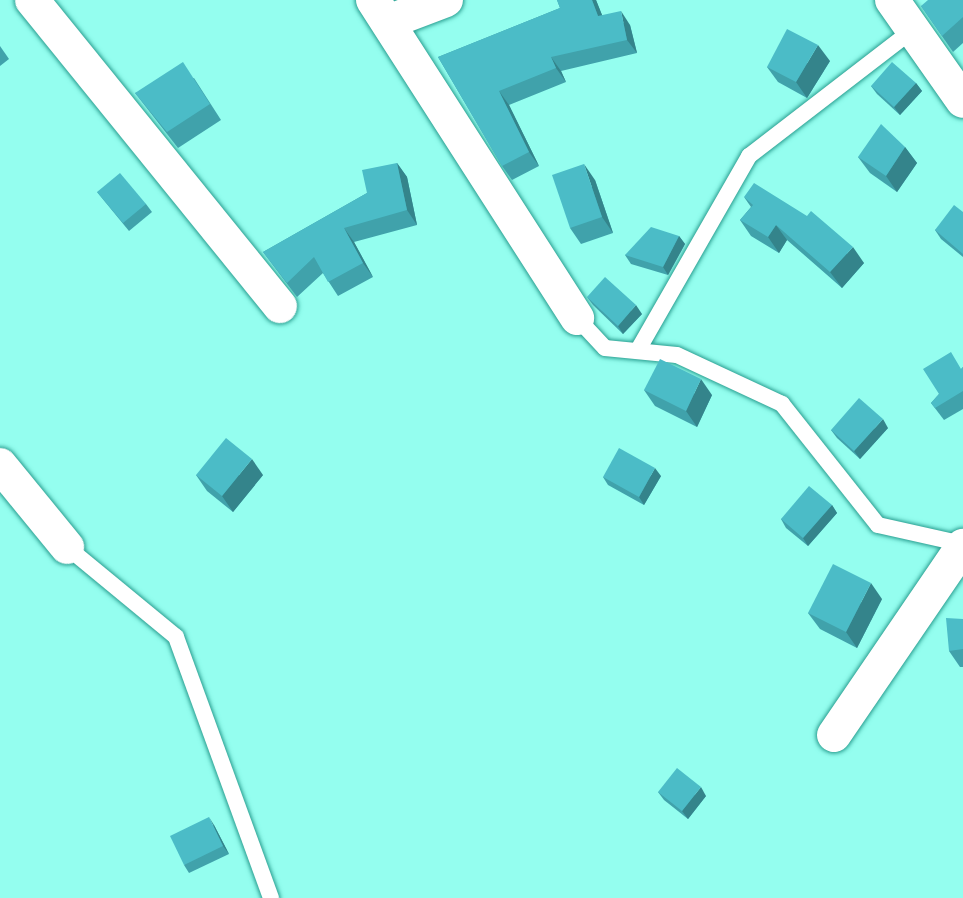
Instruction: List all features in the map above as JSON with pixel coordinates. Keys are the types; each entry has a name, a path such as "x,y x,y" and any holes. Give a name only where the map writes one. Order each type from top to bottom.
{"street":[{"path":"32,0 280,306"},
{"path":"446,0 380,11 577,318"},
{"path":"892,0 963,101"},
{"path":"0,465 67,547"},
{"path":"834,735 963,545"}],"lane":[{"path":"638,350 749,156 914,29"},
{"path":"577,318 605,348 677,355 782,404 878,525 963,545"},
{"path":"67,547 176,637 271,898"}],"building":[{"path":"557,0 592,0 598,16 621,11 627,40 551,57 556,68 499,91 529,152 502,166 438,57 560,8"},
{"path":"928,0 963,0 963,17 942,36 921,6"},
{"path":"787,29 818,45 796,82 767,67"},
{"path":"183,62 210,104 167,132 135,93"},
{"path":"892,62 916,83 894,107 871,86"},
{"path":"881,124 905,147 886,176 858,157"},
{"path":"397,163 407,210 344,228 363,263 328,282 314,257 287,283 263,252 367,193 362,170"},
{"path":"584,164 602,217 570,228 552,175"},
{"path":"120,173 146,204 123,223 97,192"},
{"path":"754,183 807,216 811,211 853,247 830,272 776,225 768,237 740,220 753,205 744,197"},
{"path":"954,205 963,212 963,254 935,230"},
{"path":"651,227 679,236 663,267 625,255"},
{"path":"605,277 636,305 618,326 587,297"},
{"path":"951,352 961,369 963,367 963,391 935,408 931,403 939,394 923,369"},
{"path":"660,359 701,379 686,411 644,390"},
{"path":"859,398 883,419 854,451 831,430"},
{"path":"226,438 252,459 222,496 196,475"},
{"path":"619,448 655,468 639,497 603,477"},
{"path":"809,486 832,505 803,538 781,519"},
{"path":"833,564 871,583 846,632 808,613"},
{"path":"946,618 963,619 963,649 949,651"},
{"path":"677,768 701,787 682,811 658,792"},
{"path":"209,817 223,846 184,865 170,836"}]}
